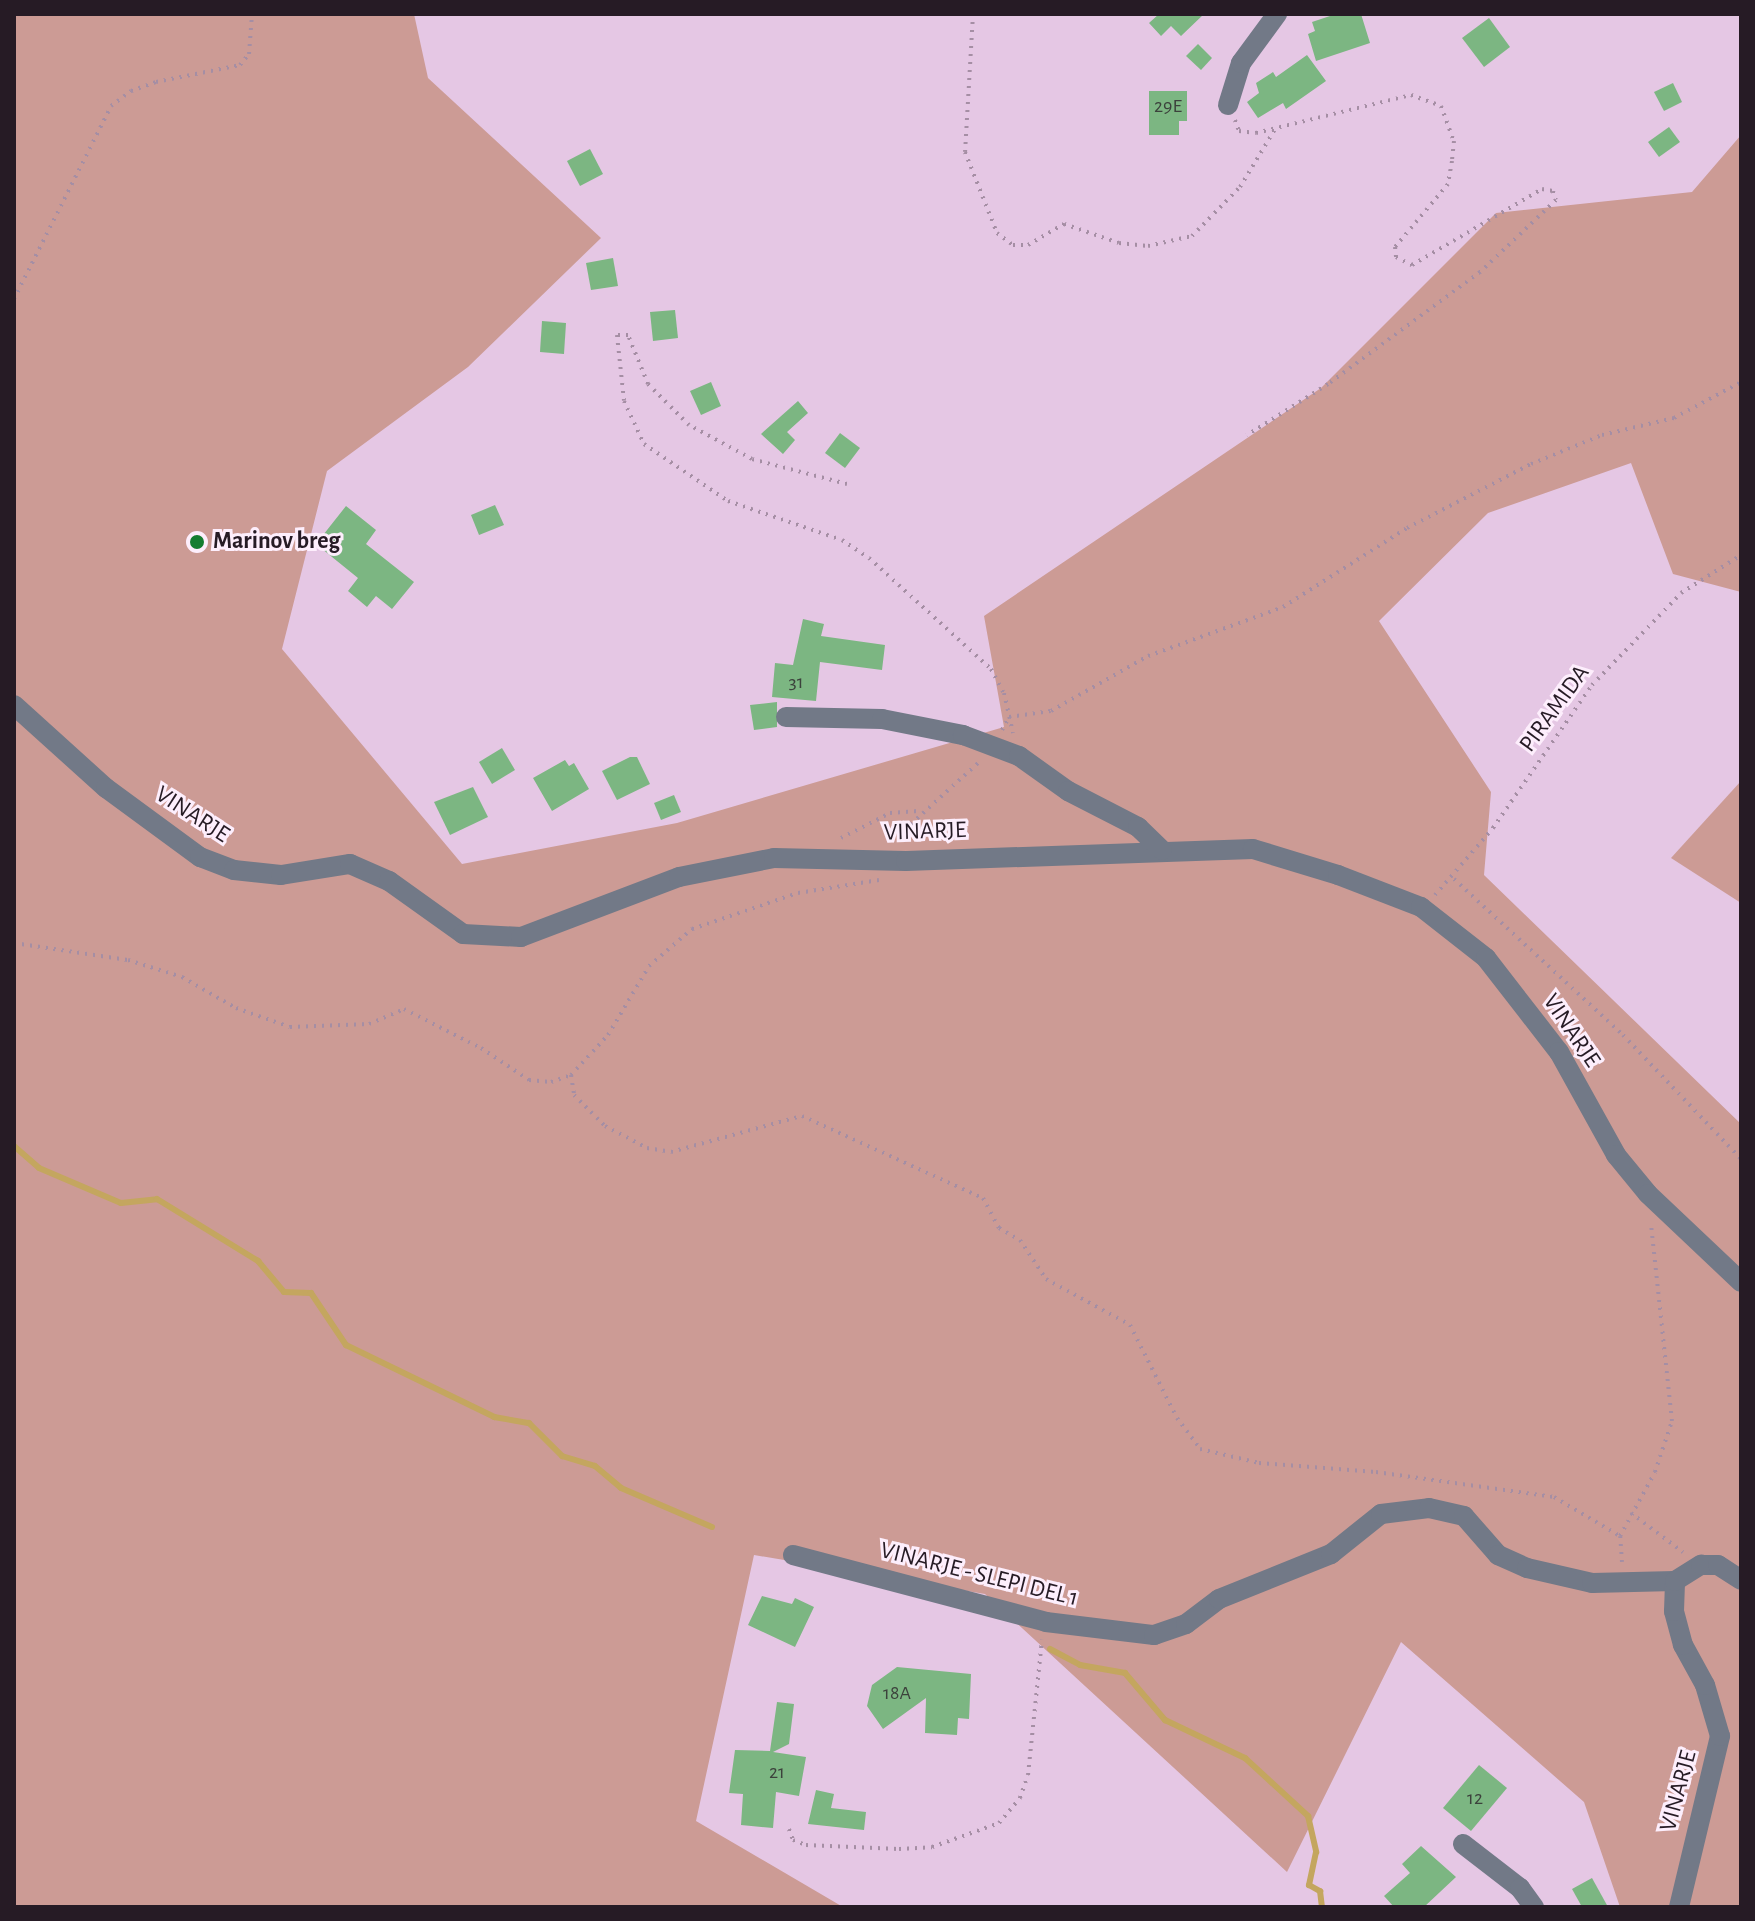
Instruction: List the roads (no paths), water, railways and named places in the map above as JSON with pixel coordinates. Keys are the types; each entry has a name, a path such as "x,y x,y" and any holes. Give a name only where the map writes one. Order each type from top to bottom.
{"street":[{"path":"1228,105 1241,63 1277,14"},
{"name":"VINARJE","path":"14,705 106,788 200,857 234,870 281,875 350,864 389,881 463,934 521,937 679,877 774,858 906,861 1253,849 1421,907 1486,958 1559,1052 1616,1155 1648,1194 1741,1282"},
{"path":"786,717 924,725 992,745 1019,756 1068,791 1138,827 1162,850"},
{"name":"VINARJE - SLEPI DEL 1","path":"793,1555 1046,1622 1154,1635 1186,1624 1219,1599 1260,1580 1331,1554 1381,1514 1429,1508 1464,1516 1498,1555 1527,1568 1592,1583 1675,1581"},
{"path":"1675,1581 1701,1565 1718,1565 1741,1580"},
{"name":"VINARJE","path":"1675,1581 1674,1611 1683,1645 1705,1685 1720,1736 1679,1907"},
{"path":"1463,1844 1520,1888 1534,1907"}],"waterway":[{"path":"14,1146 39,1168 121,1203 157,1199 258,1261 284,1292 311,1293 346,1345 494,1417 529,1423 562,1456 595,1466 621,1488 712,1527"},
{"path":"1050,1649 1080,1665 1125,1673 1165,1720 1245,1758 1308,1816 1316,1852 1309,1885 1320,1891 1322,1907"}],"place":[{"name":"Marinov breg","path":"197,542"}]}
